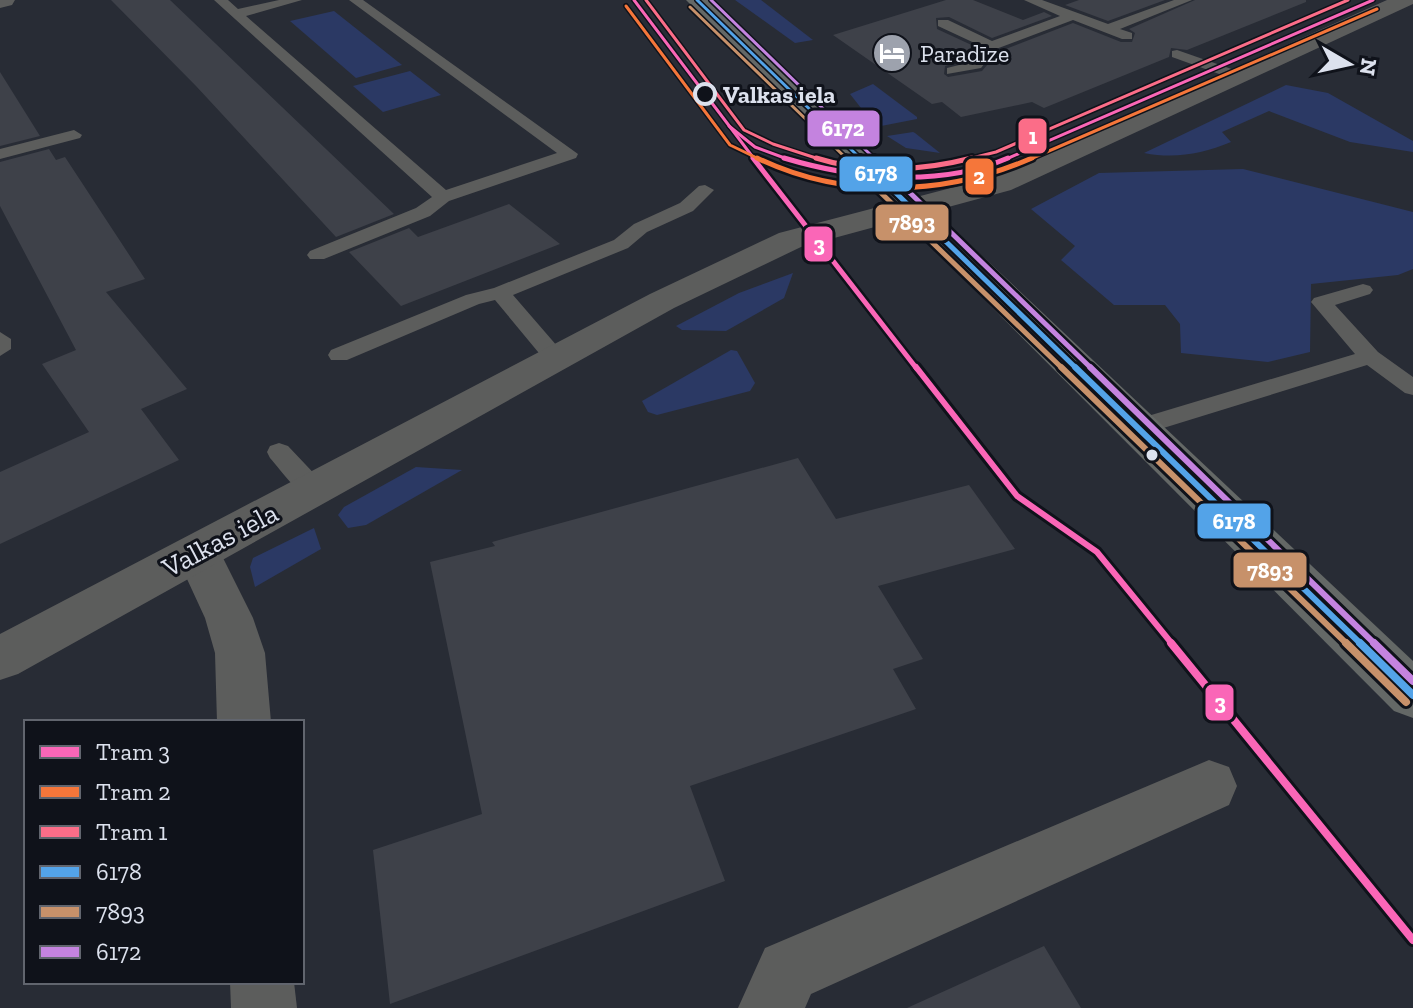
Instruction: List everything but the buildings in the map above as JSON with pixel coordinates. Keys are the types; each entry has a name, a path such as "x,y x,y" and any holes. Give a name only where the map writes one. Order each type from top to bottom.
{"main road":[{"path":"697,0 1413,695"}],"street":[{"name":"Valkas iela","path":"0,659 662,301 790,240 1000,184 1405,0"},
{"path":"198,553 229,618 240,653 244,720"},
{"path":"788,996 1209,786"},
{"path":"262,984 264,1008"}],"lane":[{"path":"220,0 443,197"},
{"path":"235,14 296,0"},
{"path":"317,255 423,212 443,197 570,154 355,0"},
{"path":"1030,0 1127,36"},
{"path":"1107,29 1186,0"},
{"path":"952,71 976,65 991,46 1072,16"},
{"path":"943,23 991,46"},
{"path":"1177,54 1238,76"},
{"path":"0,154 74,135"},
{"path":"339,355 473,299 500,293 621,244 629,234 695,205 705,190"},
{"path":"1363,290 1321,302 1370,357 1413,388"},
{"path":"500,293 556,359"},
{"path":"0,339 0,349"},
{"path":"1136,428 1370,357"},
{"path":"279,452 314,490"}],"shaded area":[{"path":"735,0 761,0 813,40 795,43"},
{"path":"334,11 402,65 356,78 290,21"},
{"path":"410,71 441,95 383,112 353,86"},
{"path":"873,84 917,119 876,127 850,94"},
{"path":"1286,85 1328,93 1413,141 1413,152 1350,142 1269,111 1222,132 1231,142 1220,146 1178,155 1144,153"},
{"path":"913,132 940,153 906,148 887,136"},
{"path":"1243,169 1413,212 1413,269 1398,275 1311,284 1310,352 1268,362 1181,353 1180,324 1165,305 1114,305 1061,260 1075,246 1031,209 1099,173"},
{"path":"793,273 784,298 726,331 682,330 676,326 739,293"},
{"path":"731,350 737,351 755,383 750,391 657,415 648,412 642,401"},
{"path":"416,467 462,470 366,525 348,528 338,515 344,507"},
{"path":"314,528 321,549 255,587 250,567 253,558"}],"tram line":[{"name":"3","path":"634,0 811,234 1017,496 1097,552 1413,940"},
{"name":"1","path":"646,0 744,130 773,144 832,163 881,169 940,166 996,152 1348,0"},
{"name":"3","path":"729,126 748,143 763,150 840,172 893,177 972,169 999,162 1373,0"},
{"name":"2","path":"626,6 730,145 765,162 828,183 881,189 942,186 1002,171 1377,9"}],"transit line":[{"name":"6178","path":"697,0 1413,695"},
{"name":"6172","path":"711,0 1413,681"},
{"name":"7893","path":"690,7 1406,702"}],"place":[{"name":"Paradīze","path":"892,53"},
{"name":"Valkas iela","path":"705,94"}]}
